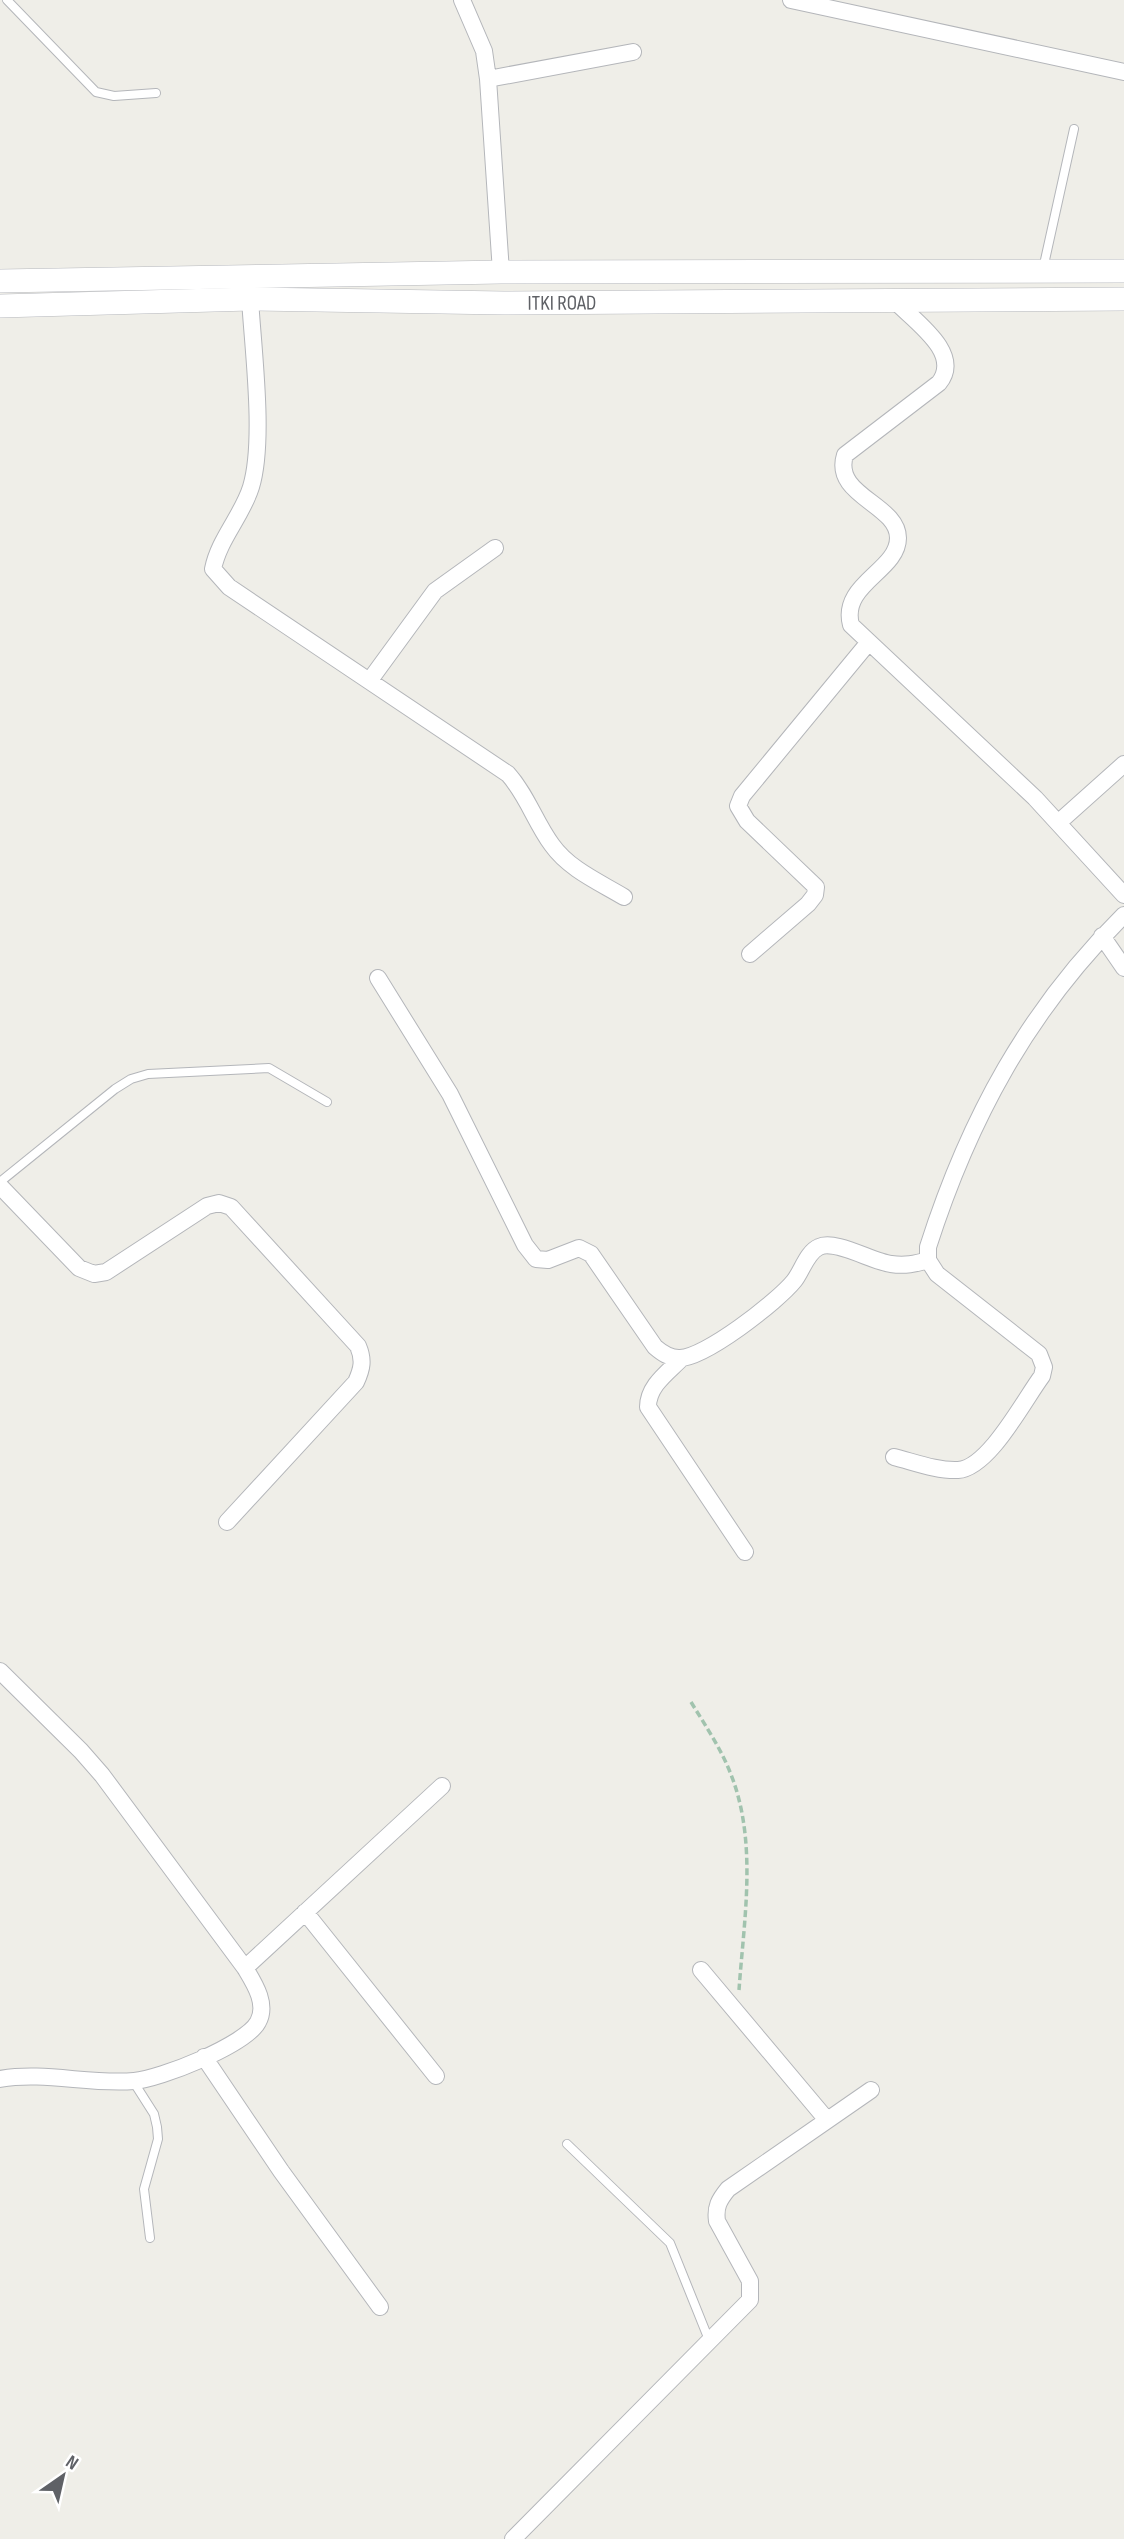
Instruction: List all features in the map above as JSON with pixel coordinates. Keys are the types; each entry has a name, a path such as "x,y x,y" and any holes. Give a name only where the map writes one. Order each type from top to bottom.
{"main road":[{"path":"0,282 501,272 1124,271"},
{"name":"ITKI ROAD","path":"0,306 250,299 504,303 1124,299"}],"street":[{"path":"462,0 484,51 501,272"},
{"path":"794,0 1124,72"},
{"path":"488,79 634,52"},
{"path":"250,299 257,443 255,468 243,508 215,556 213,569 229,587 509,774 520,788 552,846 585,874 624,897"},
{"path":"894,300 942,349 948,361 946,374 939,383 845,456 841,466 845,478 896,527 898,539 893,553 853,599 848,612 851,625 1058,823 1124,895"},
{"path":"370,680 435,591 495,548"},
{"path":"750,954 808,904 815,895 816,887 747,821 738,806 742,796 869,642"},
{"path":"1058,823 1124,764"},
{"path":"894,1457 958,1470 978,1463 1042,1376 1044,1367 1039,1354 937,1274 928,1260 932,1233 993,1086 1067,977 1124,915"},
{"path":"1102,936 1124,968"},
{"path":"378,978 444,1083 525,1245 536,1259 548,1260 579,1248 591,1254 655,1347 667,1356 681,1359"},
{"path":"0,1184 79,1268 94,1273 106,1272 206,1206 219,1203 231,1207 358,1346 363,1357 356,1382 227,1522"},
{"path":"745,1552 648,1407 648,1396 654,1386 681,1359 709,1348 782,1294 812,1252 821,1246 833,1245 890,1264 908,1266 928,1260"},
{"path":"0,1671 102,1775 245,1968 258,1990 262,2005 260,2021 249,2034 179,2070 133,2081 35,2077 0,2079"},
{"path":"245,1968 442,1786"},
{"path":"305,1912 436,2077"},
{"path":"701,1970 827,2120"},
{"path":"204,2057 281,2171 380,2307"},
{"path":"513,2539 743,2311 750,2300 752,2290 717,2221 719,2199 728,2189 871,2090"}],"lane":[{"path":"7,0 96,92 114,96 156,93"},
{"path":"1042,272 1074,129"},
{"path":"0,1184 115,1089 131,1079 148,1074 269,1068 327,1102"},
{"path":"133,2081 155,2115 157,2127 158,2139 144,2189 150,2238"},
{"path":"567,2144 670,2243 710,2343"}],"path":[{"path":"691,1702 731,1773 746,1829 747,1867 738,2013"}]}
